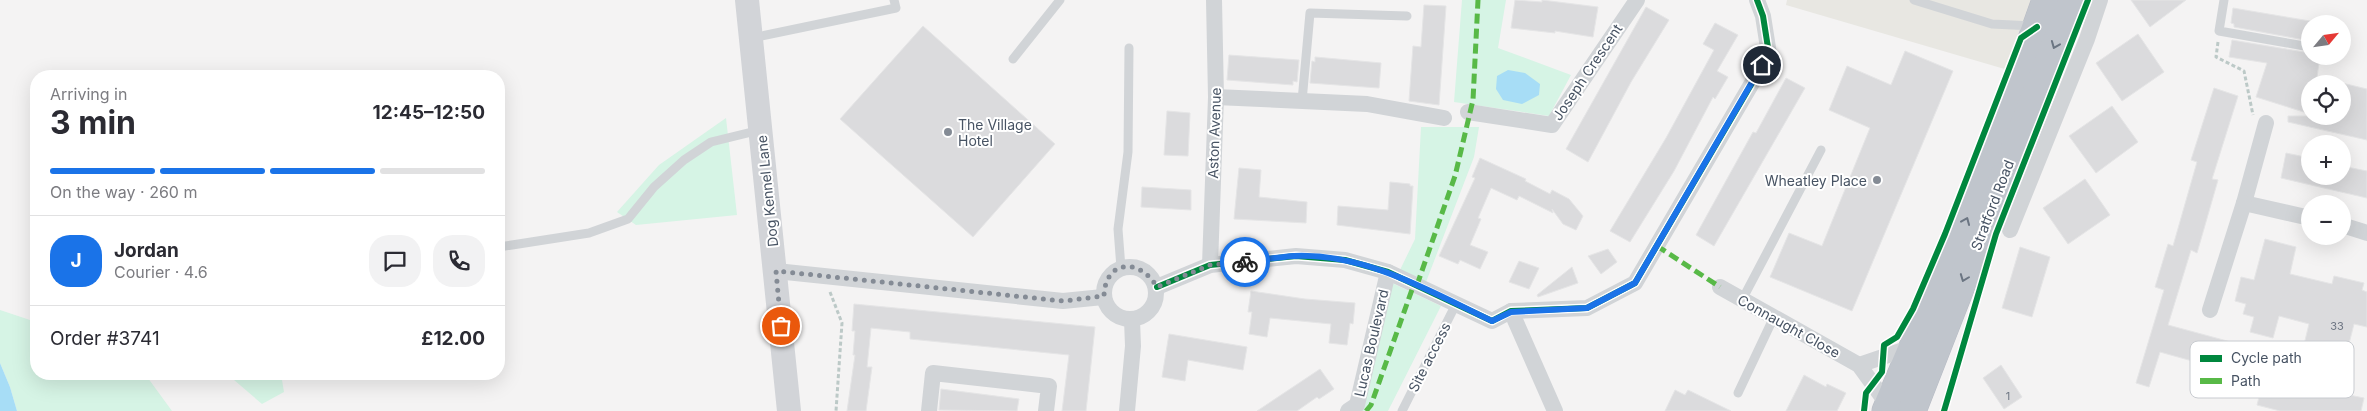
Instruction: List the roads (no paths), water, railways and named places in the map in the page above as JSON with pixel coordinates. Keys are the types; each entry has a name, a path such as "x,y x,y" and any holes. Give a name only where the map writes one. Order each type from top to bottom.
{"highway":[{"name":"Stratford Road","path":"1895,409 1912,347 1973,205 2046,0"},
{"name":"Stratford Road","path":"1895,409 2073,0"}],"street":[{"name":"Dog Kennel Lane","path":"747,0 789,411"},
{"name":"Aston Avenue","path":"1210,265 1216,97 1214,0"},
{"name":"Joseph Crescent","path":"1468,112 1552,125 1637,0"},
{"path":"1157,287 1210,265 1296,256 1346,260 1388,272 1492,321 1511,312 1587,308 1635,283 1768,54 1763,16 1757,0"},
{"path":"2010,230 2087,39 2100,0"},
{"path":"1216,97 1367,104 1444,118"},
{"path":"2210,310 2244,202 2266,123"},
{"path":"2244,202 2301,216"},
{"path":"2351,227 2367,233"},
{"path":"1137,267 1144,271 1157,287 1156,300 1152,308 1147,314 1132,320 1116,316 1106,304 1104,296 1107,279 1121,268 1137,267"},
{"path":"776,271 1063,301 1104,296"},
{"name":"Lucas Boulevard","path":"1348,411 1357,405 1388,272"},
{"name":"Connaught Close","path":"1720,287 1773,319 1859,365 1895,409"},
{"path":"1511,312 1555,411"},
{"path":"1127,411 1133,346 1132,320"},
{"path":"1859,365 1912,347"},
{"path":"929,411 933,373 1049,386 1046,411"}],"lane":[{"path":"752,38 896,8 894,0"},
{"path":"1013,59 1060,0"},
{"path":"1914,0 1992,24 2027,24 2037,27"},
{"path":"2224,0 2220,32 2301,46"},
{"path":"1302,101 1310,13 1406,16"},
{"path":"1121,268 1118,229 1128,152 1130,48"},
{"path":"505,246 588,233 628,219 654,187 684,160 711,142 761,130"},
{"path":"1742,300 1821,150"},
{"name":"Site access","path":"1402,411 1456,304"},
{"path":"1738,392 1773,319"}],"water":[{"path":"1508,70 1525,73 1540,84 1539,95 1522,104 1503,100 1496,89 1497,76"},
{"path":"0,363 10,387 17,411 0,411"}],"place":[{"name":"The Village Hotel","path":"948,132"},
{"name":"Wheatley Place","path":"1877,180"}]}
